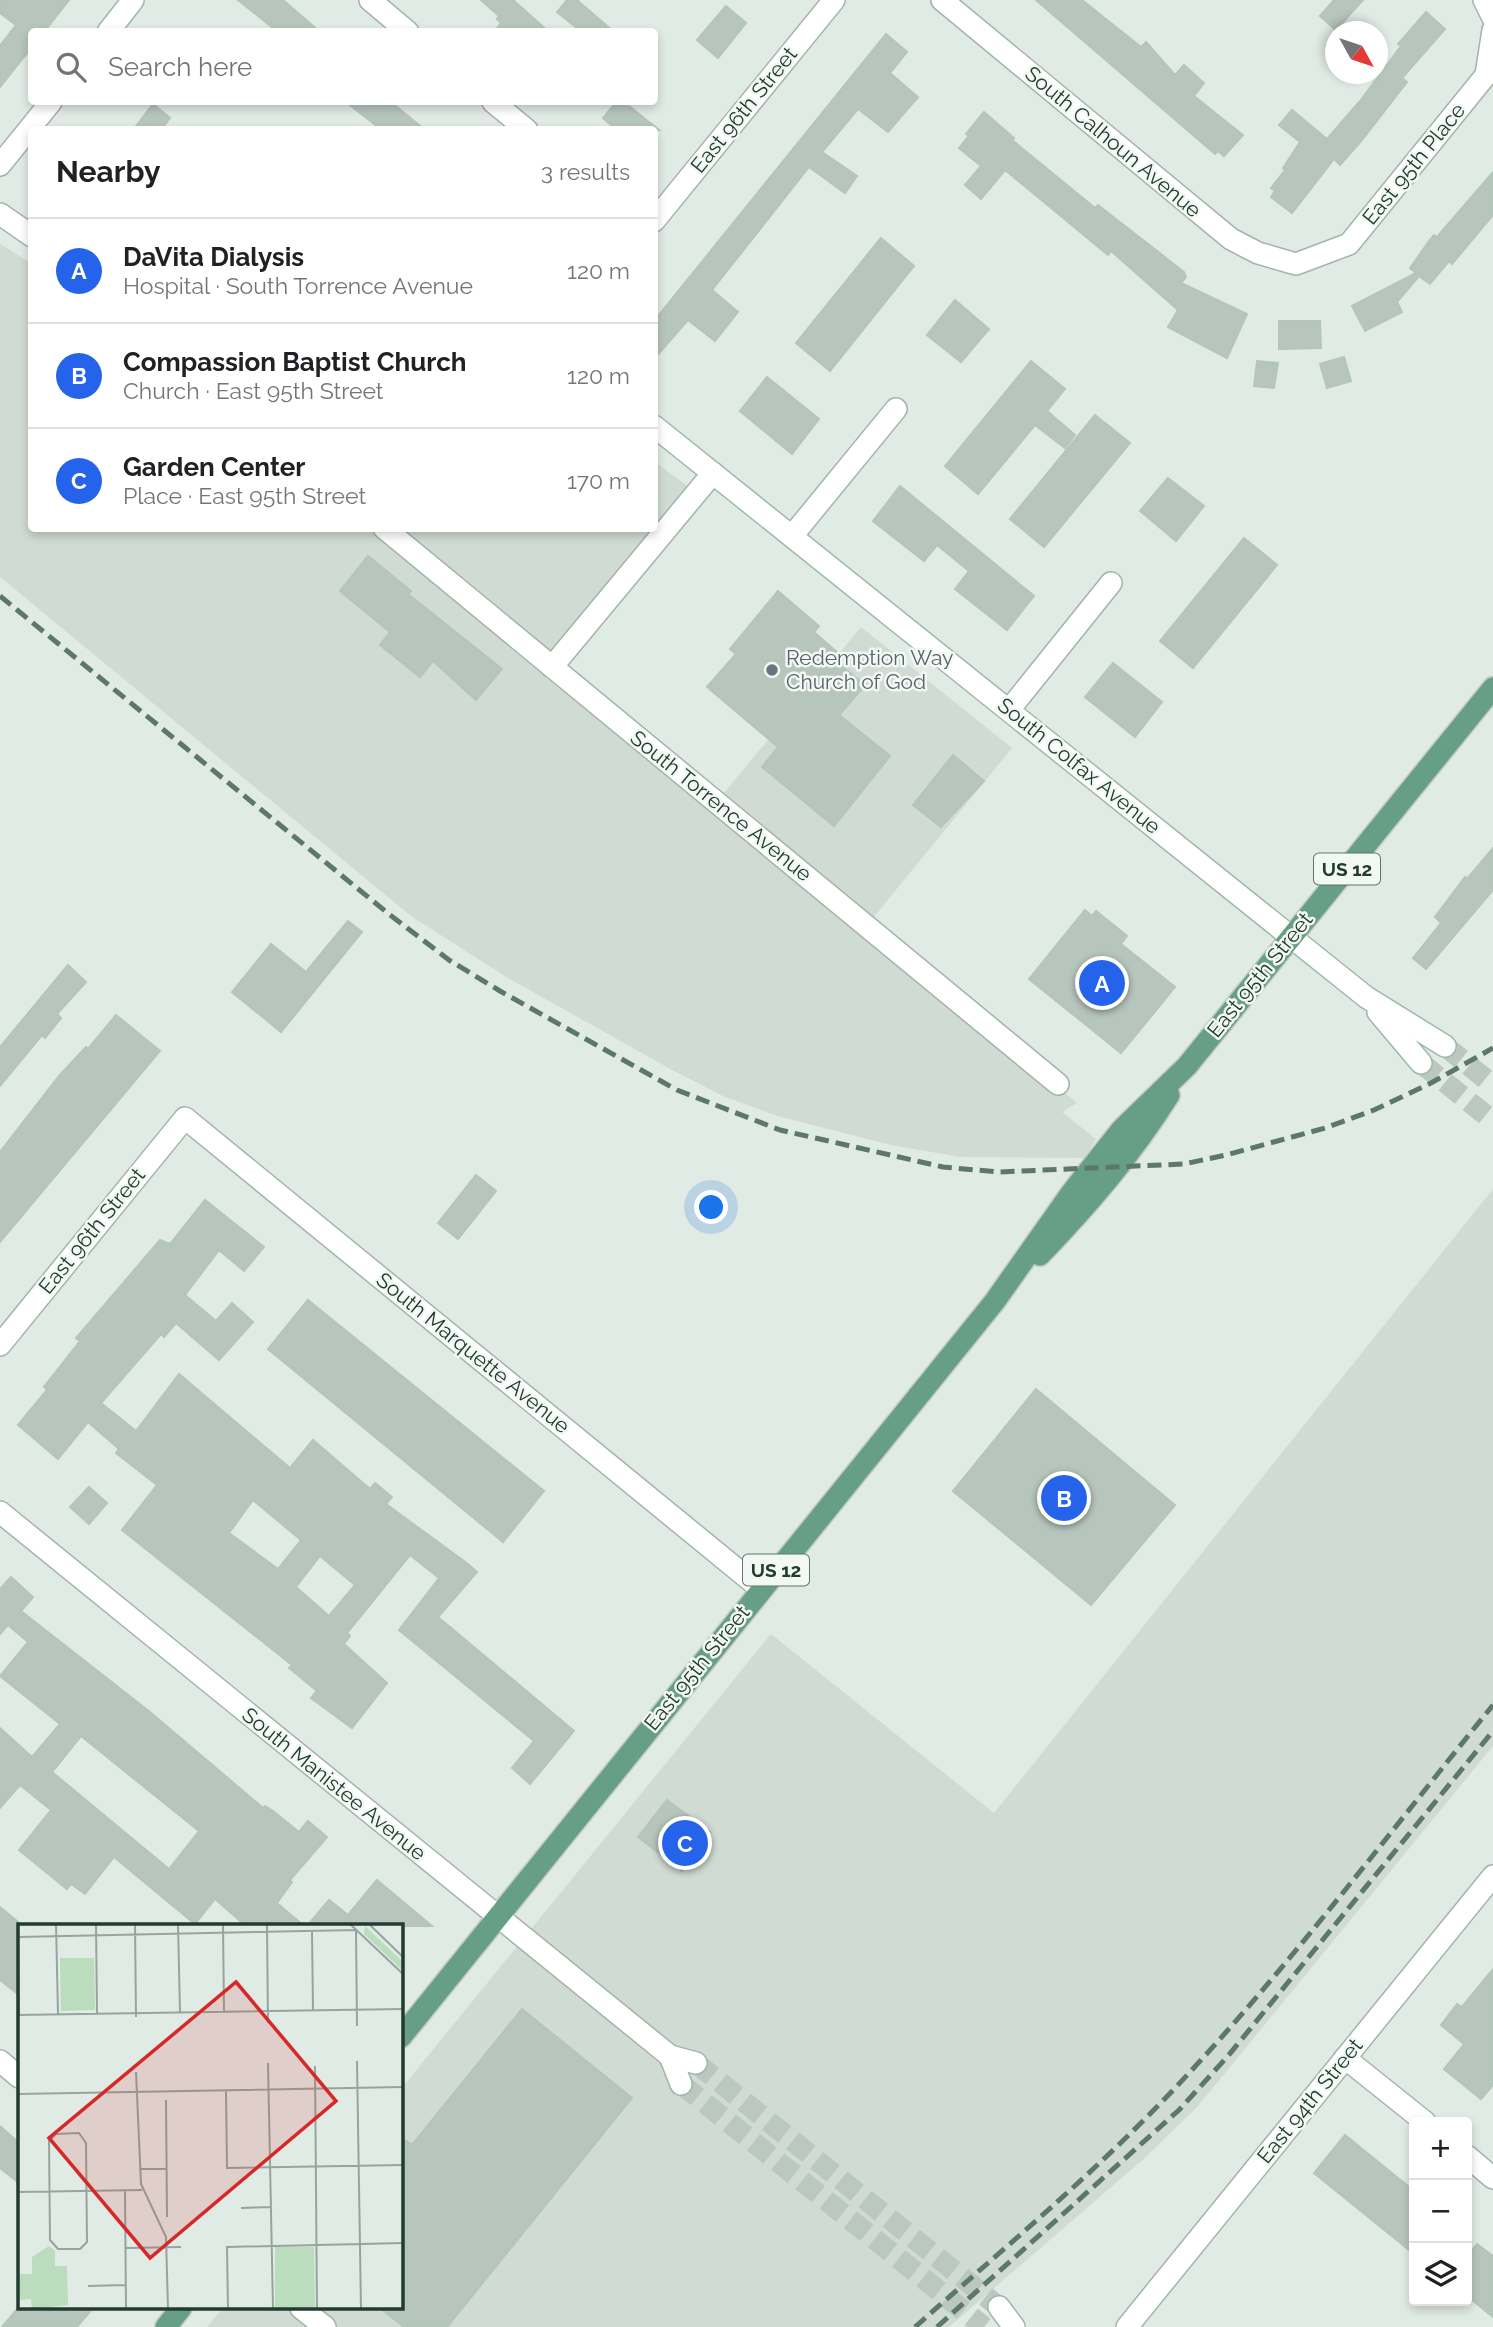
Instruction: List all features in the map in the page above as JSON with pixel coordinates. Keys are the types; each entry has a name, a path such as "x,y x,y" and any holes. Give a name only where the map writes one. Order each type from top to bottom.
{"main road":[{"name":"East 95th Street","path":"402,2036 995,1301 1089,1205 1139,1142 1186,1066 1493,688"},
{"path":"166,2327 179,2310"}],"street":[{"path":"111,28 134,0"},
{"path":"370,0 403,28"},
{"name":"East 96th Street","path":"658,216 834,0"},
{"name":"South Calhoun Avenue","path":"942,0 1231,239 1258,253 1296,264"},
{"path":"1485,0 1493,18"},
{"name":"East 95th Place","path":"1296,264 1349,244 1486,75 1493,30"},
{"path":"32,126 49,105"},
{"path":"497,105 522,126"},
{"path":"0,165 28,130"},
{"path":"0,214 28,233"},
{"path":"792,536 896,409"},
{"name":"South Colfax Avenue","path":"658,429 1366,997 1445,1046"},
{"path":"552,667 713,473"},
{"name":"South Torrence Avenue","path":"389,532 1058,1084"},
{"path":"1009,710 1111,583"},
{"name":"South Colfax Avenue","path":"1366,997 1421,1063"},
{"name":"East 96th Street","path":"0,1345 185,1118"},
{"name":"South Marquette Avenue","path":"185,1118 761,1589"},
{"name":"South Manistee Avenue","path":"0,1512 670,2056 696,2063"},
{"name":"East 94th Street","path":"1127,2327 1493,1876"},
{"name":"South Manistee Avenue","path":"670,2056 681,2084"},
{"path":"1345,2058 1419,2117"},
{"path":"0,2061 18,2076"},
{"path":"1472,2160 1493,2178"},
{"path":"999,2307 1014,2327"},
{"path":"304,2310 325,2327"}],"shaded area":[{"path":"0,244 28,261 28,532 658,532 658,464 701,496 553,674 715,804 861,627 1012,748 864,929 1077,1103 1062,1112 1096,1139 1085,1158 960,1157 891,1145 781,1117 725,1097 674,1071 508,978 411,916 0,577"},
{"path":"1493,1189 1493,1746 1198,2106 1147,2156 949,2327 207,2327 221,2310 402,2310 402,2088 771,1634 994,1813"}],"building":[{"path":"0,0 69,0 47,28 28,28 28,52 0,87 0,46 16,25 0,13"},
{"path":"238,0 283,0 315,28 273,28"},
{"path":"481,0 513,0 544,28 497,28 501,23 497,19 499,16"},
{"path":"567,0 577,0 609,28 577,28 557,12"},
{"path":"1036,0 1082,0 1141,47 1146,42 1175,75 1184,65 1204,83 1194,96 1243,135 1224,156 1218,151 1215,154"},
{"path":"1334,0 1363,0 1344,21 1326,21 1320,16"},
{"path":"726,6 746,23 718,58 697,40"},
{"path":"1426,12 1445,29 1402,78 1407,82 1362,140 1340,165 1334,159 1292,213 1271,197 1275,191 1271,188 1285,170 1283,168 1300,142 1279,125 1292,110 1327,139 1373,84 1388,84 1388,63 1401,46 1398,44"},
{"path":"886,34 907,52 890,73 918,97 888,132 858,109 822,152 857,176 845,193 809,167 712,290 738,312 715,341 688,320 658,354 658,316"},
{"path":"152,105 170,118 164,126 136,126"},
{"path":"350,105 395,105 420,126 377,126"},
{"path":"614,105 628,105 654,126 612,126 603,118"},
{"path":"984,112 1014,138 1012,140 1095,208 1098,205 1184,272 1186,277 1181,283 1247,314 1227,358 1168,327 1178,310 1111,251 1108,255 1005,170 981,199 965,185 981,166 959,148 969,136 966,134"},
{"path":"1493,172 1493,215 1452,264 1449,261 1430,284 1419,276 1397,302 1402,312 1365,331 1352,306 1416,273 1410,268 1429,241 1434,235 1437,237"},
{"path":"881,238 914,266 830,371 796,343"},
{"path":"955,300 989,329 961,362 927,335"},
{"path":"1279,321 1320,321 1321,348 1279,349"},
{"path":"1344,357 1351,381 1327,388 1320,364"},
{"path":"1031,361 1065,389 1047,411 1075,435 1065,448 1035,425 978,494 945,466"},
{"path":"1257,361 1278,363 1274,388 1254,386"},
{"path":"767,377 819,419 792,454 740,411"},
{"path":"1095,415 1130,443 1044,547 1010,519"},
{"path":"1168,478 1204,506 1176,541 1140,511"},
{"path":"900,486 1034,596 1007,630 955,589 969,571 937,545 924,561 873,521"},
{"path":"1244,538 1277,565 1193,668 1160,641"},
{"path":"368,556 411,591 408,594 502,669 476,700 433,661 420,677 380,645 390,632 340,591"},
{"path":"778,591 819,626 814,632 837,652 832,658 865,685 839,715 890,756 834,826 762,767 778,747 707,687 736,654 730,649"},
{"path":"1113,663 1162,702 1135,737 1085,697"},
{"path":"953,755 984,781 941,827 913,805"},
{"path":"1493,848 1493,890 1426,969 1413,958 1441,923 1435,917 1465,877 1467,879"},
{"path":"1085,910 1092,916 1096,911 1127,936 1121,944 1175,987 1121,1053 1029,979"},
{"path":"348,921 362,932 281,1032 232,992 271,944 306,972"},
{"path":"68,965 86,982 57,1014 61,1018 45,1038 42,1035 0,1086 0,1047"},
{"path":"116,1015 160,1051 0,1242 0,1152 59,1076 86,1047 88,1049"},
{"path":"476,1175 496,1191 458,1239 438,1223"},
{"path":"205,1200 264,1247 244,1271 219,1250 185,1295 216,1321 232,1303 253,1322 219,1360 176,1323 164,1337 161,1334 101,1403 136,1431 179,1374 290,1468 313,1440 370,1489 375,1483 392,1497 386,1504 468,1564 477,1572 438,1617 574,1731 530,1784 512,1768 534,1741 399,1630 439,1578 410,1555 347,1633 350,1636 344,1644 387,1683 352,1728 311,1698 317,1691 289,1668 292,1665 122,1530 157,1485 116,1453 119,1449 88,1422 58,1459 18,1425 47,1390 44,1387 80,1341 76,1338 160,1240 170,1244","holes":["253,1500 301,1540 278,1569 229,1533","320,1556 355,1585 329,1616 296,1587"]},
{"path":"308,1300 544,1491 503,1542 268,1349"},
{"path":"1036,1389 1175,1505 1091,1605 953,1491"},
{"path":"89,1487 107,1503 89,1524 70,1507"},
{"path":"11,1577 33,1597 21,1611 150,1712 263,1808 265,1806 273,1811 299,1832 308,1821 327,1837 290,1880 292,1882 277,1903 302,1924 244,1924 215,1899 195,1924 114,1857 85,1894 71,1884 67,1889 19,1850 51,1810 20,1785 0,1808 0,1728 32,1757 60,1724 0,1676 28,1642 8,1625 0,1634 0,1589","holes":["81,1736 199,1831 169,1869 52,1772"]},
{"path":"667,1800 710,1832 682,1871 638,1837"},
{"path":"377,1880 432,1926 309,1924 329,1900 348,1915"},
{"path":"0,1907 21,1924 18,1924 18,1994 0,1980"},
{"path":"1493,1969 1493,2085 1481,2099 1444,2069 1464,2044 1441,2025 1457,2004 1462,2007"},
{"path":"522,2009 632,2098 447,2327 404,2327 383,2310 402,2310 402,2138 412,2145"},
{"path":"0,2126 18,2142 18,2182 0,2168"},
{"path":"1345,2135 1409,2187 1409,2250 1314,2173"},
{"path":"1477,2244 1493,2256 1493,2317 1472,2300 1472,2250"},
{"path":"18,2308 91,2310 77,2327 2,2327"}],"tunnel":[{"path":"1445,1046 1493,1085"},
{"path":"1421,1063 1493,1121"},
{"path":"696,2063 999,2307"},
{"path":"681,2084 984,2327"}],"railway":[{"path":"0,596 390,915 449,960 677,1090 780,1130 943,1167 998,1172 1184,1164 1325,1128 1374,1110 1431,1083 1493,1048"},
{"path":"915,2327 1081,2180 1176,2087 1299,1947 1493,1705"},
{"path":"937,2327 1179,2110 1228,2056 1493,1731"}],"place":[{"name":"Redemption Way Church of God","path":"772,670"},
{"name":"DaVita Dialysis","path":"1102,983"},
{"name":"Compassion Baptist Church","path":"1064,1498"},
{"name":"Garden Center","path":"685,1843"}]}
